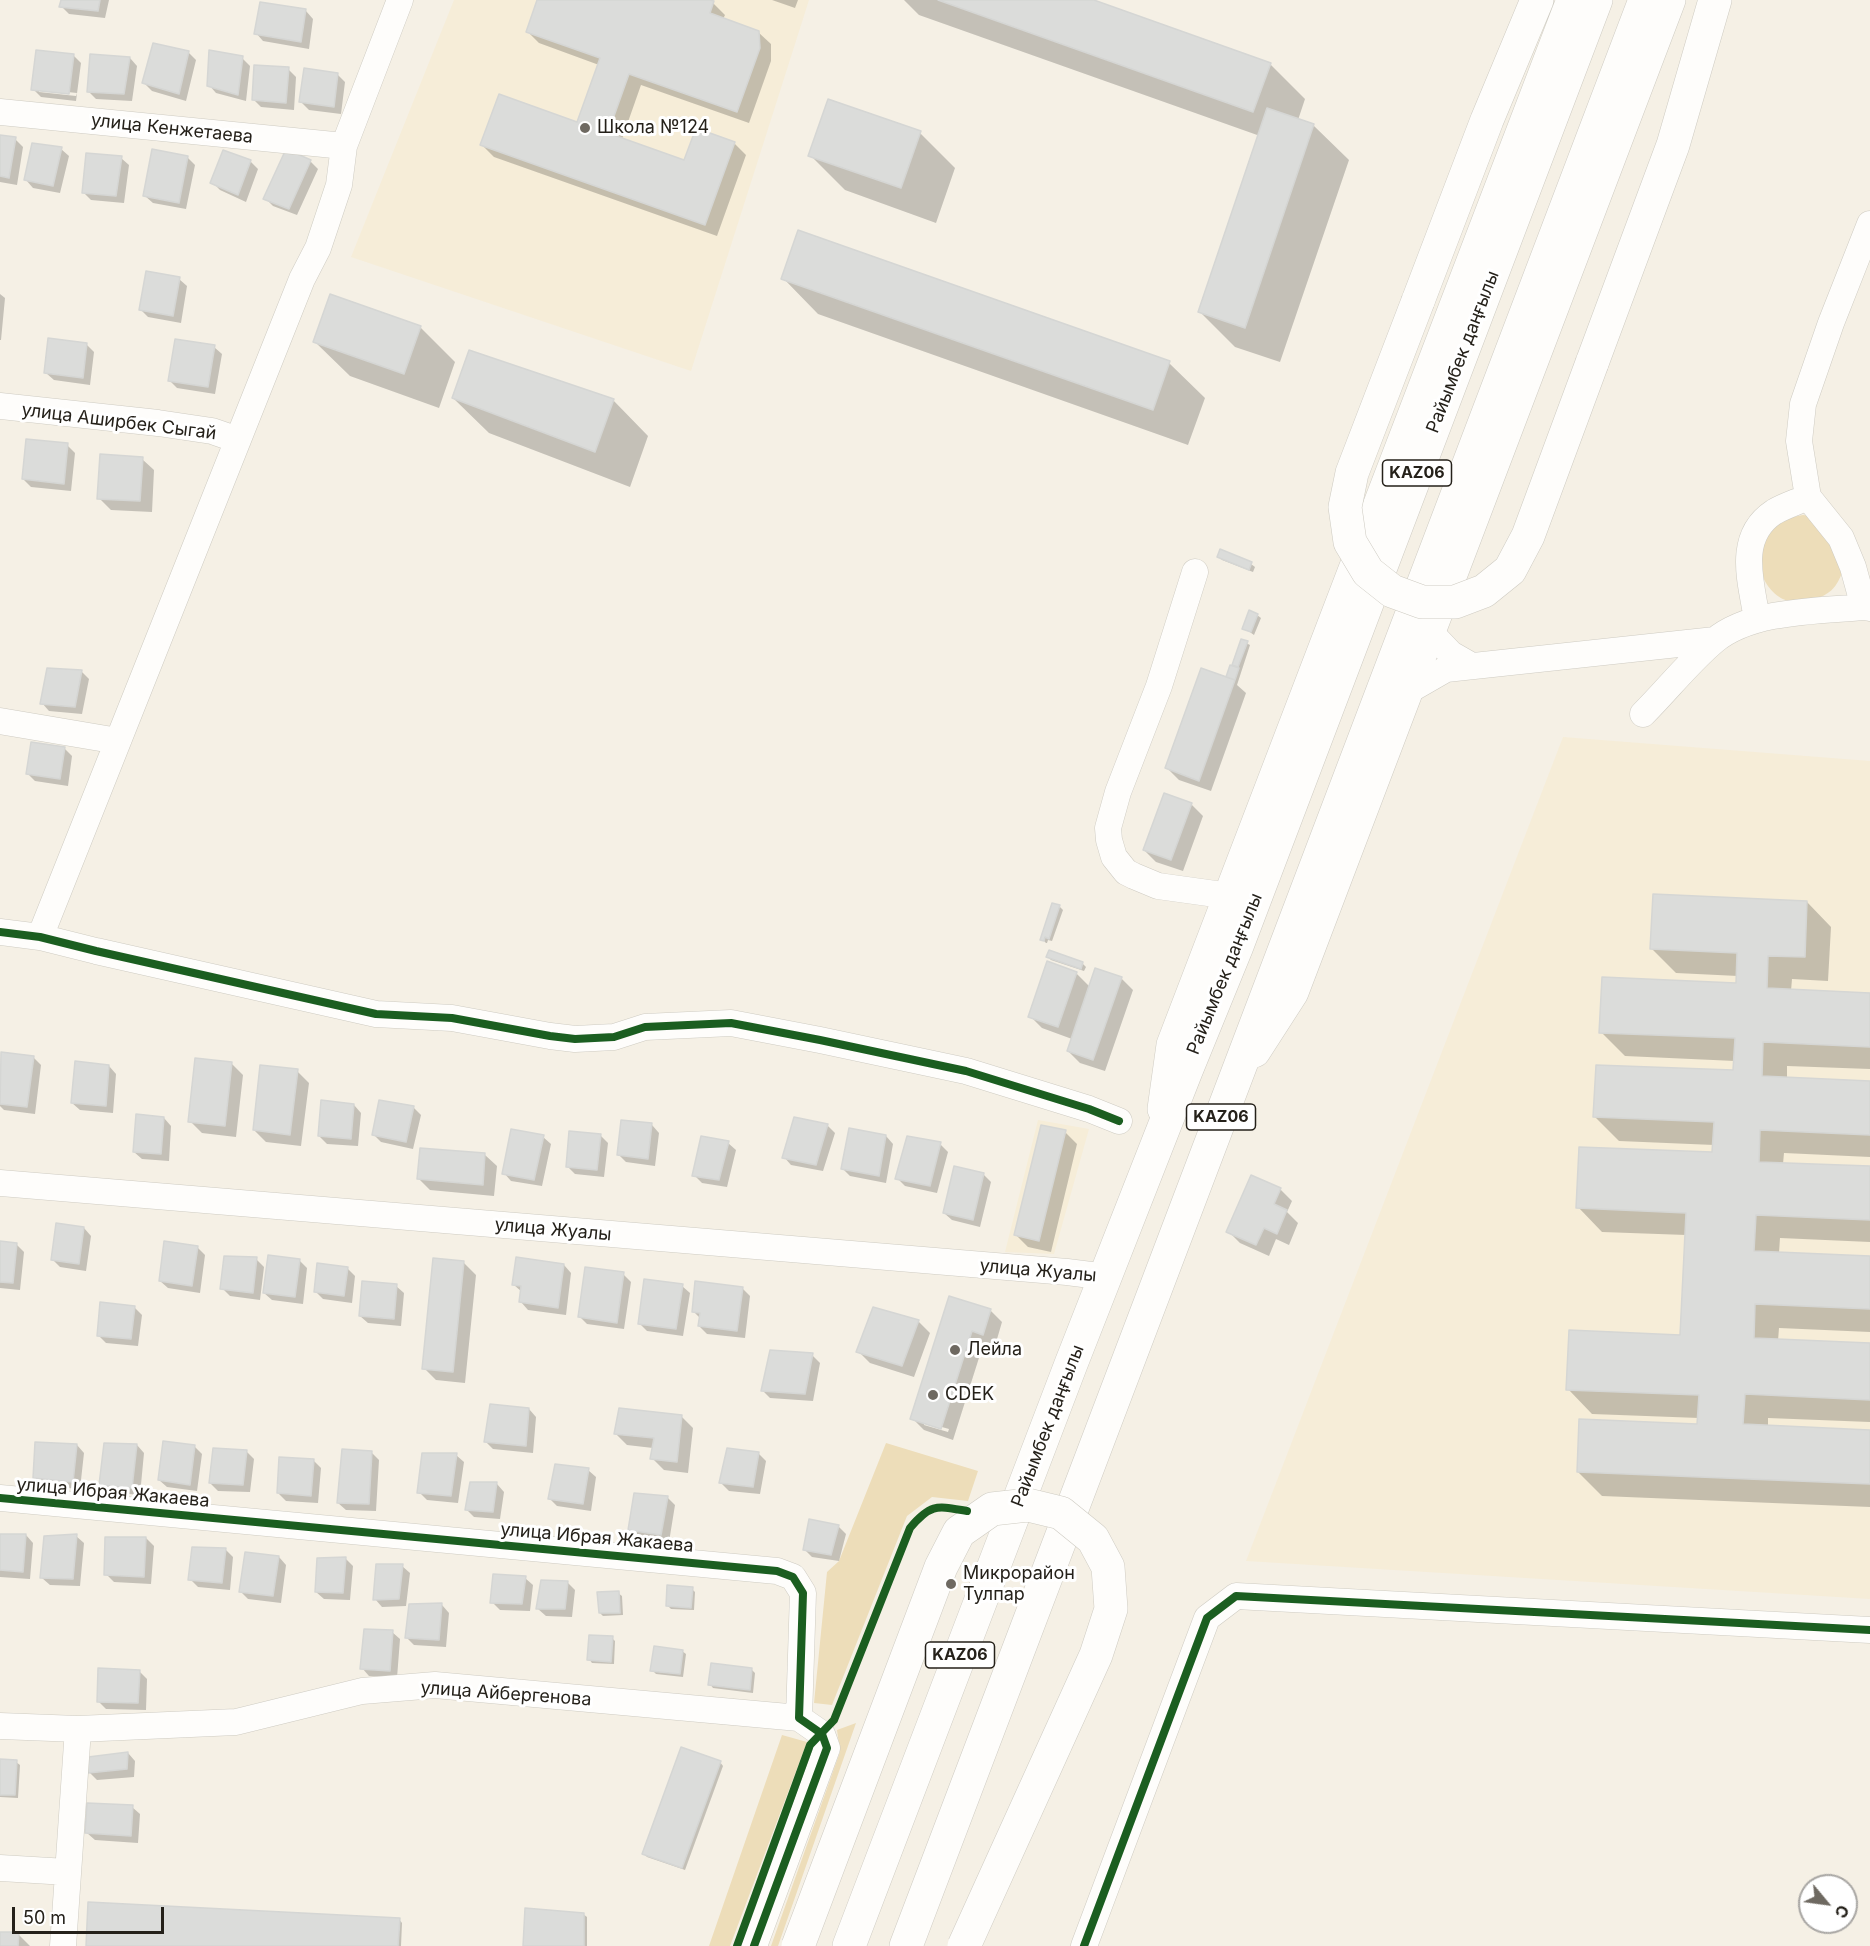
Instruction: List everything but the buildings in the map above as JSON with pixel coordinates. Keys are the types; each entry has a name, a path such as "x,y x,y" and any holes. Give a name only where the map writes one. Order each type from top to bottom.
{"main road":[{"path":"1537,0 1487,120 1352,473 1345,507 1350,542 1368,572 1392,591 1422,602 1455,602 1484,591 1510,570 1528,537 1673,145 1715,0"},
{"path":"1160,1139 1173,1045 1573,0"},
{"name":"Райымбек даңғылы","path":"849,1946 1071,1364 1241,935 1596,0"},
{"name":"KАZ06","path":"906,1946 1645,0"},
{"path":"1234,1083 1292,992 1669,0"},
{"path":"798,1946 941,1567 959,1532 992,1509 1028,1504 1060,1513 1093,1539 1108,1567 1111,1609 1096,1655 964,1946"}],"street":[{"path":"40,937 302,279 318,248 339,185 344,146 400,0"},
{"name":"улица Кенжетаева","path":"0,112 344,146"},
{"path":"1644,714 1715,640 1735,628 1757,619 1867,608 1841,538 1808,497 1799,441 1803,404 1831,323 1870,224"},
{"name":"улица Аширбек Сыгай","path":"0,406 212,430 238,440"},
{"path":"1757,619 1749,564 1750,543 1765,519 1776,511 1808,497"},
{"path":"1195,572 1159,686 1118,792 1108,828 1109,840 1114,857 1126,872 1134,876 1158,886 1230,896"},
{"path":"1429,631 1451,654 1472,666"},
{"path":"1406,692 1446,669 1715,640"},
{"path":"0,721 118,741"},
{"path":"0,932 40,937 376,1014 452,1018 550,1036 575,1039 614,1037 645,1027 731,1023 966,1071 1089,1109 1119,1121"},
{"name":"улица Жуалы","path":"0,1183 1066,1272 1107,1278"},
{"name":"улица Ибрая Жакаева","path":"0,1498 777,1571 794,1577 803,1593 799,1718"},
{"path":"1084,1946 1207,1618 1236,1596 1870,1630"},
{"name":"улица Айбергенова","path":"0,1726 78,1728 236,1722 362,1691 435,1685 799,1718"},
{"path":"754,1946 827,1748 822,1734 799,1718"},
{"path":"63,1946 78,1728"},
{"path":"0,1868 67,1872"}],"shaded area":[{"name":"Школа №124","path":"454,0 809,0 691,371 351,257"},
{"path":"1803,515 1817,517 1845,563 1840,578 1829,592 1817,598 1795,602 1784,600 1768,585 1762,575 1758,552 1761,542 1770,529 1783,521"},
{"path":"1563,737 1870,761 1870,1599 1246,1561"},
{"path":"1038,1120 1089,1129 1054,1254 1005,1252"},
{"path":"886,1443 978,1471 968,1501 932,1497 907,1516 832,1705 814,1703 827,1572 839,1561"},
{"path":"856,1723 778,1946 771,1946 840,1752 837,1730"},
{"path":"782,1735 807,1742 730,1946 709,1946"}],"cycle path":[{"path":"0,932 40,937 376,1014 452,1018 550,1036 575,1039 614,1037 645,1027 731,1023 966,1071 1089,1109 1119,1121"},
{"path":"0,1498 777,1571 793,1577 803,1593 799,1718 822,1734 827,1748 754,1946"},
{"path":"737,1946 810,1745 834,1720 910,1528 924,1514 935,1508 967,1511"},
{"path":"1084,1946 1207,1618 1236,1596 1870,1630"}],"place":[{"name":"Школа №124","path":"585,128"},
{"name":"Лейла","path":"955,1350"},
{"name":"CDEK","path":"933,1395"},
{"name":"Микрорайон Тулпар","path":"951,1584"}]}
